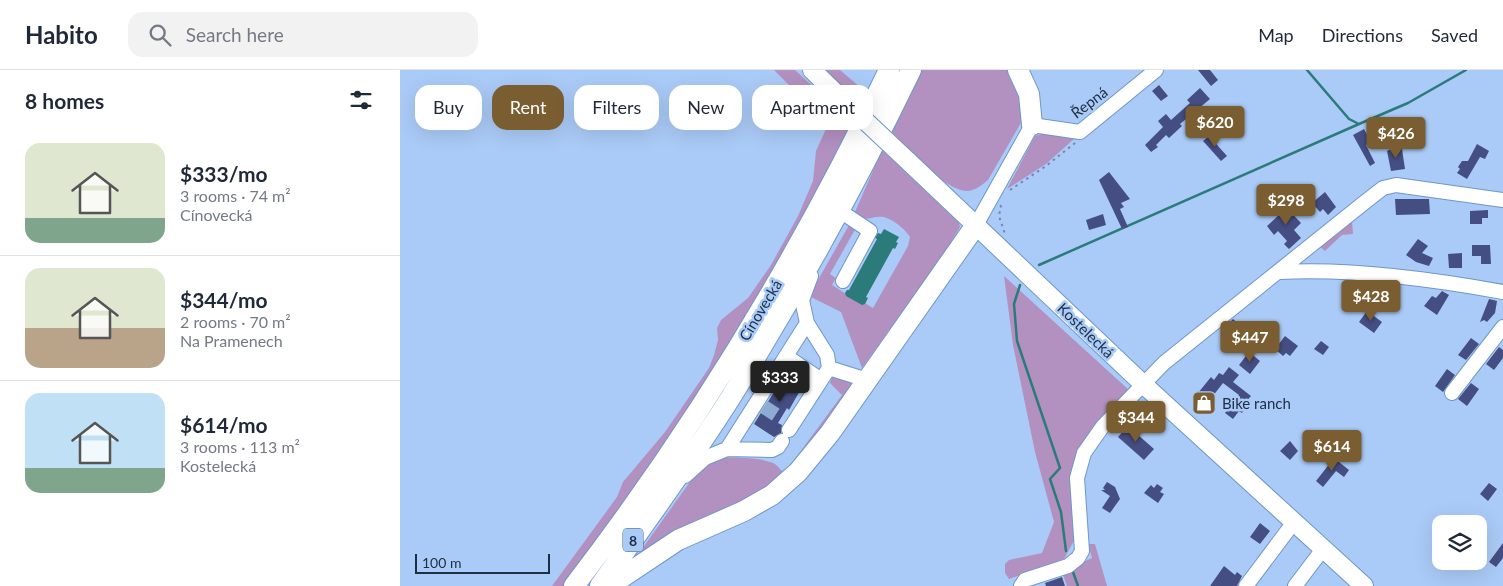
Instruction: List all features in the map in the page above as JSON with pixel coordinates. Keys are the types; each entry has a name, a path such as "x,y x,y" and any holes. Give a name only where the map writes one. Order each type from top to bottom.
{"highway":[{"name":"Cínovecká","path":"574,586 661,466 748,330 827,193 889,70"},
{"name":"Cínovecká","path":"600,586 666,494 735,390 828,233 911,70"},
{"path":"1018,70 1029,94 1032,125"},
{"path":"609,586 678,540 744,511 772,495 798,472 830,433 976,225"}],"main road":[{"name":"Kostelecká","path":"812,70 976,225 1153,377 1294,522 1364,586"}],"street":[{"name":"Řepná","path":"1032,125 1080,132 1156,70"},
{"path":"976,225 1032,125"},
{"path":"1021,586 1025,580 1068,566 1078,558 1082,551 1083,538 1077,478 1084,453 1103,426 1153,377 1382,188 1396,185 1411,186 1503,200"},
{"path":"840,211 870,231 843,281"},
{"path":"789,426 829,368 827,355 806,323 802,306 802,300 828,233"},
{"path":"1280,272 1303,270 1400,278 1503,292"},
{"path":"727,450 760,405 806,323"},
{"path":"1452,393 1503,327"},
{"path":"666,494 701,461 727,450 772,450 778,447 817,377 786,356"},
{"path":"829,368 867,380"},
{"path":"1246,586 1294,522"},
{"path":"1295,586 1323,549"}],"path":[{"path":"1009,190 1046,166 1079,139 1080,132"},
{"path":"1001,205 999,216 1001,226 1008,238"}],"shaded area":[{"path":"774,70 795,70 811,85 789,85"},
{"path":"824,70 840,70 858,85 839,85"},
{"path":"920,70 1010,70 1019,83 1022,121 988,180 976,188 968,191 959,189 937,177 891,131"},
{"path":"826,130 851,130 754,304 678,428 610,525 563,586 552,586 617,497 623,482 665,432 709,368 718,340 717,328 721,320 748,298 771,265 798,216 813,181 816,151"},
{"path":"1044,133 1075,138 1046,164 1007,189 1035,136"},
{"path":"882,150 959,223 960,227 947,249 862,368 841,312 809,296 849,225 856,228 830,274 836,278 832,285 862,304 863,302 873,308 908,246 910,237 892,220 884,217 864,219 856,217 855,212"},
{"path":"1352,220 1353,234 1342,235 1325,251 1320,247"},
{"path":"884,229 899,237 896,242 898,243 895,249 893,248 866,297 868,298 865,304 862,305 846,296 845,293 849,290 877,239 875,238 878,233 881,234"},
{"path":"1004,276 1130,391 1079,449 1076,537 1064,559 1009,579 1005,573 1005,564 1009,560 1042,553 1054,522 1035,452 1013,345"},
{"path":"837,376 857,384 778,484 644,551 642,549 697,472 708,462 722,458 745,458 768,461 775,464 782,471 789,467 842,395 830,383 832,378"},
{"path":"1088,544 1095,544 1107,586 1067,586 1062,572 1092,558"}],"building":[{"path":"1198,70 1210,70 1218,80 1211,86"},
{"path":"1159,85 1168,96 1161,101 1152,91"},
{"path":"1200,88 1210,99 1180,124 1182,126 1169,138 1166,135 1156,145 1158,147 1151,152 1145,145 1163,127 1158,121 1166,114 1171,120 1190,103 1187,100"},
{"path":"1364,129 1371,142 1366,145 1375,163 1370,166 1353,135"},
{"path":"1209,136 1227,156 1221,161 1203,141"},
{"path":"1477,144 1489,151 1485,159 1480,157 1467,179 1457,173 1460,169 1458,167 1462,161 1468,161"},
{"path":"1395,147 1402,149 1405,169 1391,171 1387,151"},
{"path":"1109,172 1130,199 1121,203 1124,207 1120,209 1128,227 1122,229 1099,180"},
{"path":"1325,192 1336,207 1328,215 1323,209 1320,212 1312,203"},
{"path":"1395,199 1429,199 1430,214 1396,215"},
{"path":"1283,204 1301,223 1294,230 1301,238 1289,249 1284,244 1287,241 1278,231 1274,235 1267,226 1280,214 1277,210"},
{"path":"1488,210 1488,218 1482,218 1482,224 1470,224 1470,211"},
{"path":"1103,214 1106,225 1089,230 1086,220"},
{"path":"1418,239 1428,246 1422,253 1433,258 1429,266 1416,262 1406,255"},
{"path":"1472,245 1490,245 1491,264 1481,264 1481,256 1472,256"},
{"path":"1462,253 1462,268 1449,268 1448,254"},
{"path":"1371,284 1389,284 1388,292 1397,293 1396,302 1374,301 1375,295 1369,295"},
{"path":"1442,291 1449,295 1437,315 1424,306 1432,296 1436,298"},
{"path":"1489,299 1497,301 1495,313 1487,322 1484,320 1480,322"},
{"path":"1367,311 1382,322 1374,333 1359,322"},
{"path":"1233,319 1261,343 1253,353 1225,327"},
{"path":"1285,336 1298,346 1290,356 1286,353 1283,356 1275,349"},
{"path":"1471,338 1479,344 1466,360 1458,355"},
{"path":"1321,341 1329,347 1323,355 1314,349"},
{"path":"1499,347 1503,350 1503,358 1494,370 1486,364"},
{"path":"1249,352 1260,361 1250,374 1239,365"},
{"path":"1229,367 1239,375 1233,382 1251,396 1244,404 1247,406 1242,413 1239,411 1233,419 1225,413 1239,395 1223,383 1209,401 1215,405 1210,411 1194,398 1211,377 1214,380 1219,373 1223,375"},
{"path":"789,368 806,380 789,410 787,408 778,423 782,425 781,433 774,437 754,424"},
{"path":"1447,369 1455,375 1443,392 1435,386"},
{"path":"1471,383 1479,389 1467,406 1458,399"},
{"path":"1156,413 1164,422 1158,428 1151,421"},
{"path":"1128,426 1154,449 1144,460 1118,437"},
{"path":"1290,441 1298,451 1290,460 1280,451"},
{"path":"1334,458 1349,470 1344,477 1336,471 1323,487 1316,481"},
{"path":"1107,482 1115,487 1120,499 1110,513 1102,508 1110,496 1101,490 1105,490 1103,488"},
{"path":"1489,483 1497,489 1488,501 1480,494"},
{"path":"1157,484 1163,488 1160,492 1164,494 1158,503 1144,493 1151,485 1154,488"},
{"path":"1260,523 1270,531 1260,544 1250,537"},
{"path":"1503,543 1503,558 1496,567 1489,562"},
{"path":"1224,566 1235,575 1237,572 1242,576 1237,586 1210,586"},
{"path":"1062,577 1065,586 1046,586 1045,583"}],"waterway":[{"path":"1307,70 1349,119 1359,124 1408,103 1466,70"},
{"path":"1039,265 1359,124"},
{"path":"1020,285 1014,304 1017,341 1060,468 1050,479 1061,512 1066,551"},
{"path":"1073,572 1078,586"}],"tunnel":[{"path":"764,407 781,418"}],"place":[{"name":"Bike ranch","path":"1204,403"}]}
